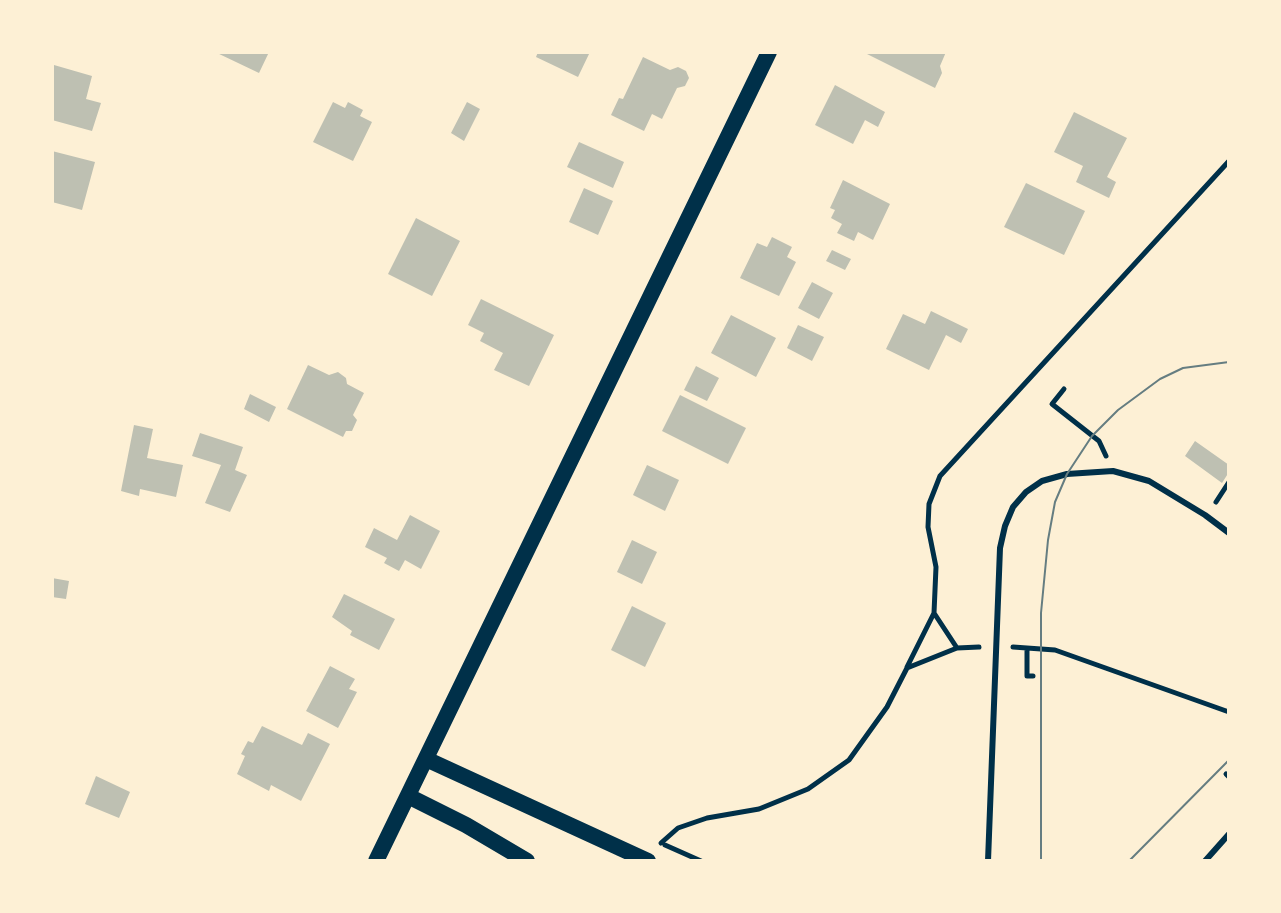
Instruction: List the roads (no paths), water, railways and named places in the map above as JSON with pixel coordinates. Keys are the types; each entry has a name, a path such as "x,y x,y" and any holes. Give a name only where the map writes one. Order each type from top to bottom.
{"main road":[{"path":"376,861 769,52"},
{"path":"426,759 648,861"},
{"path":"408,796 527,861"}],"lane":[{"path":"988,861 1000,548 1013,507 1026,492 1049,478 1094,470 1113,471 1149,481 1206,515 1229,533"},
{"path":"1205,861 1229,834"}],"tram line":[{"path":"1041,861 1041,613 1055,502 1067,474 1092,436 1118,410 1160,379 1183,368 1229,362"},
{"path":"1129,861 1229,760"}]}
